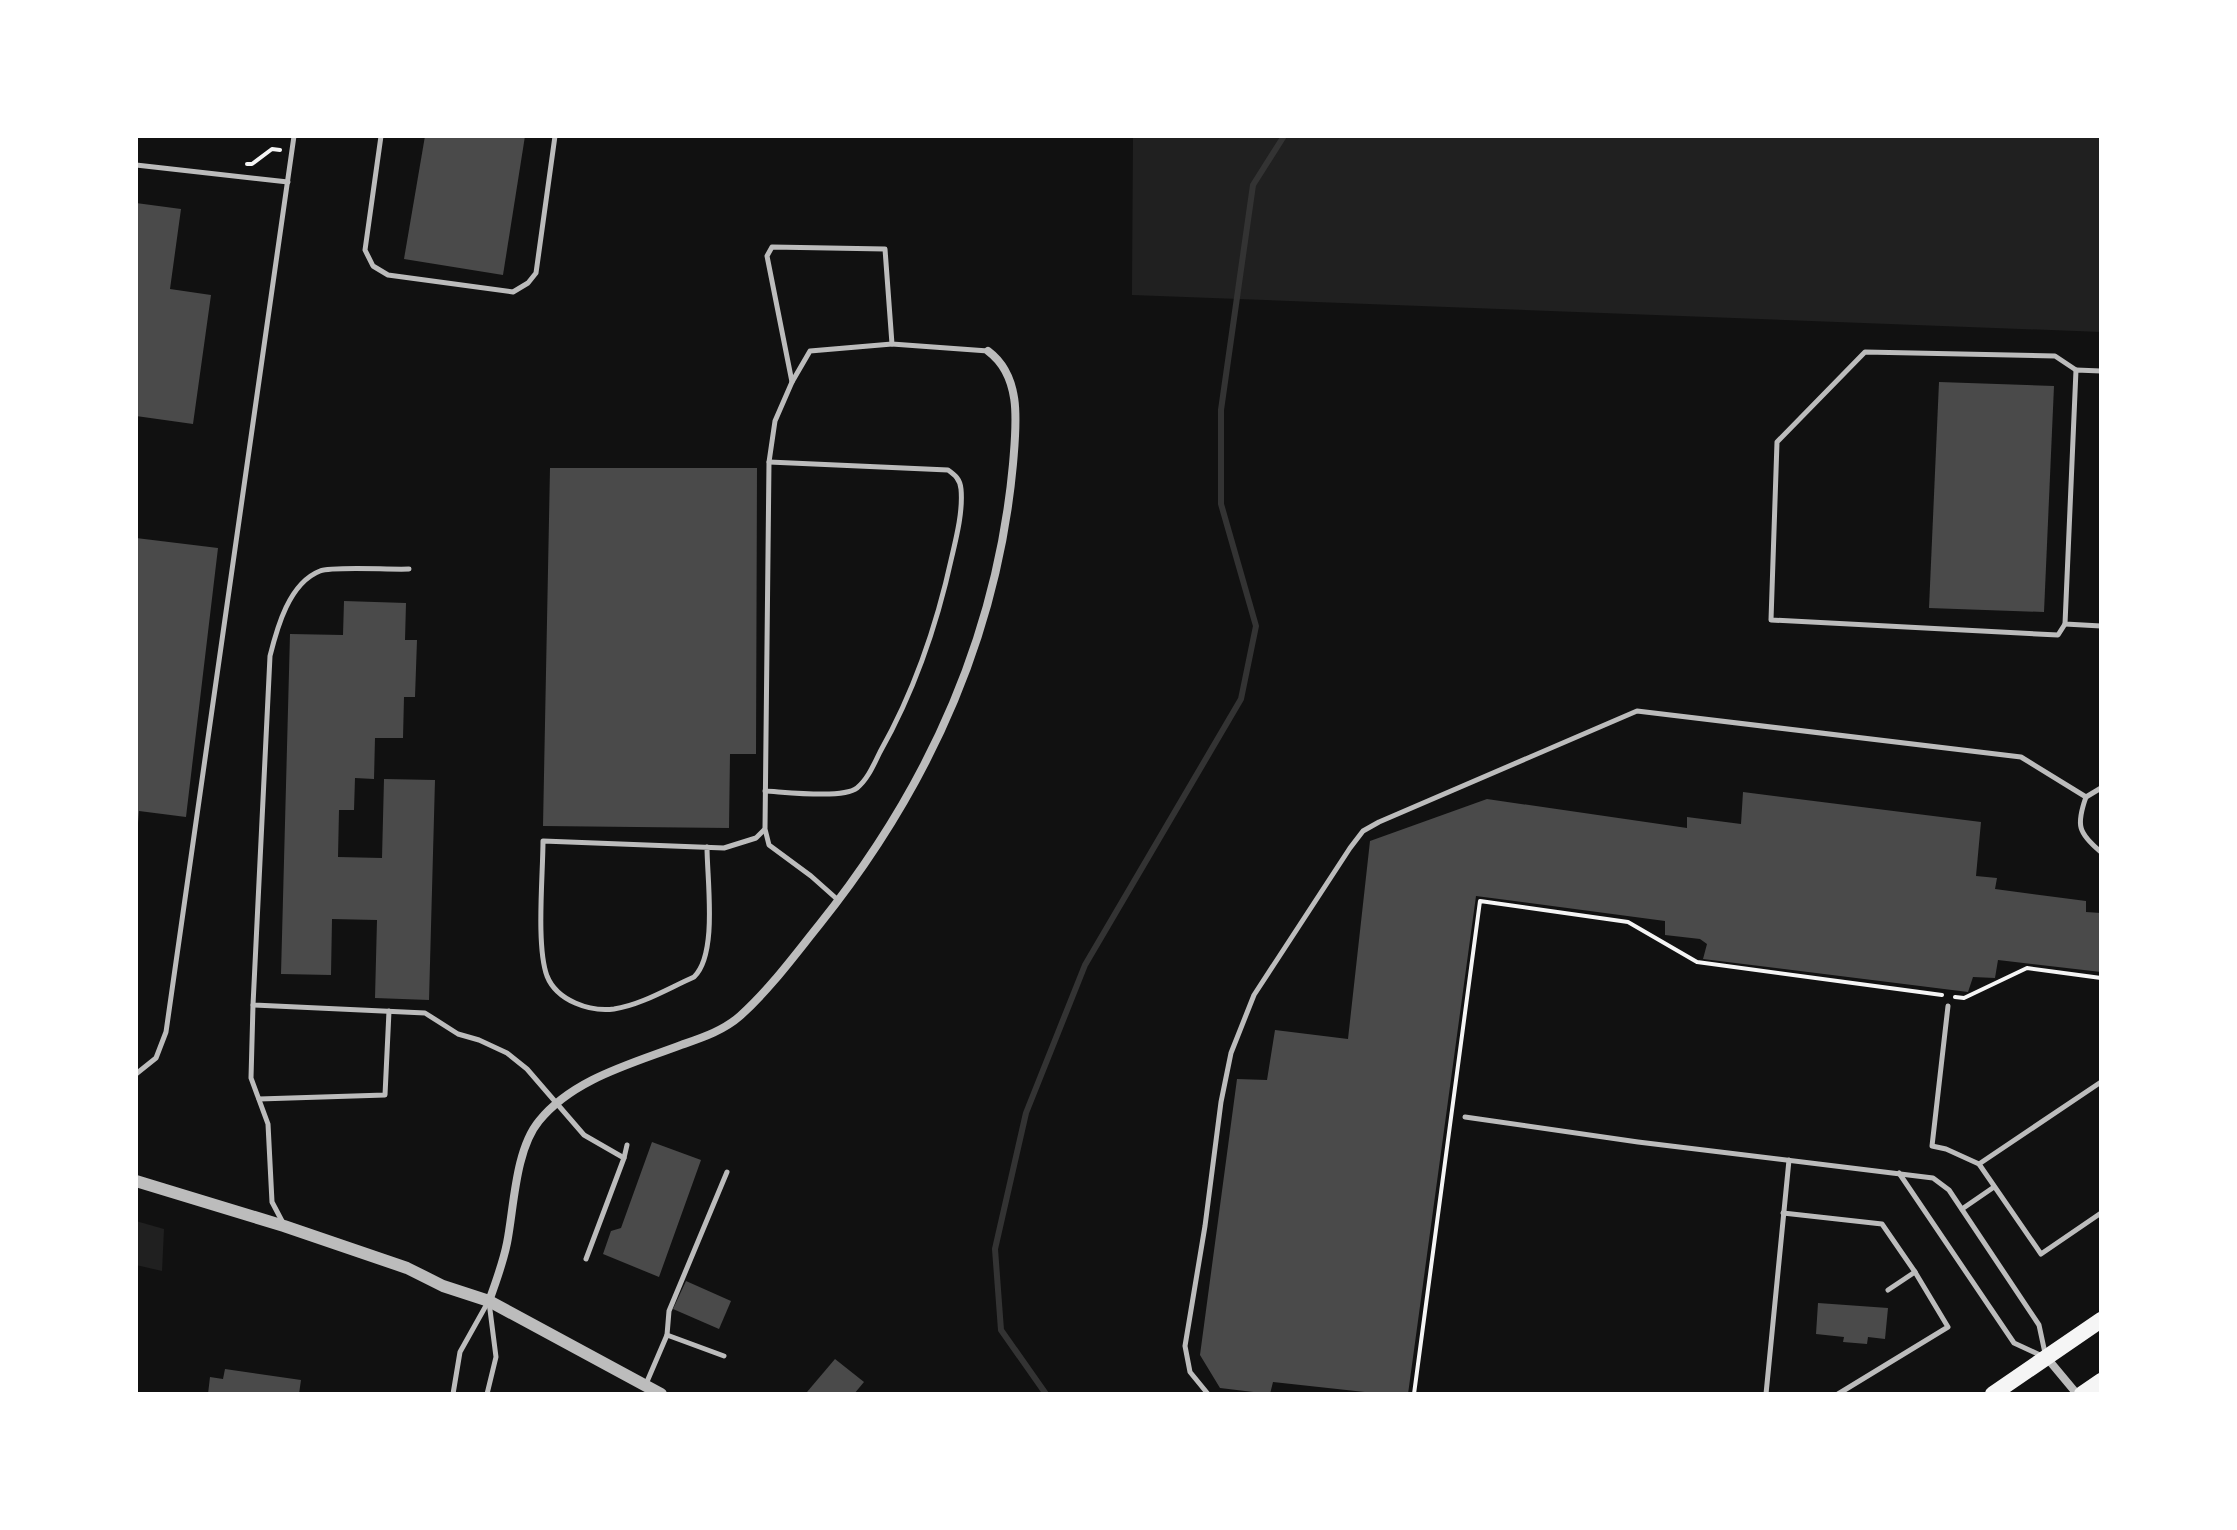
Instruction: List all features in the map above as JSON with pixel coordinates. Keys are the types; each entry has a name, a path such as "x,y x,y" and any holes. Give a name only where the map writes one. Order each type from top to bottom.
{"main road":[{"path":"1993,1394 2101,1320"},
{"path":"2080,1394 2101,1381"}],"street":[{"path":"489,1301 506,1247 521,1164 538,1122 574,1088 713,1033 736,1019 764,994 882,842 924,769 975,650 994,584 1010,492 1016,411 1013,388 1006,369 988,351"},
{"path":"136,1181 284,1226 407,1268 443,1286 489,1301 661,1394"},
{"path":"2046,1358 2080,1394"}],"lane":[{"path":"136,1074 156,1058 166,1032 294,136"},
{"path":"381,136 365,250 373,266 388,275 513,292 528,283 536,273 555,136"},
{"path":"136,165 288,182"},
{"path":"792,382 767,256 772,247 885,249 892,344"},
{"path":"839,900 769,845 765,829 769,462 775,421 810,351 892,344 988,351"},
{"path":"2076,370 2065,624 2058,635 1771,620 1777,442 1865,352 2055,356 2076,370 2101,371"},
{"path":"765,791 842,793 855,790 865,779 900,718 921,669 954,546 961,487 957,476 948,470 769,462"},
{"path":"284,1226 272,1202 268,1124 251,1078 270,656 287,606 303,583 321,570 409,569"},
{"path":"2065,624 2101,626"},
{"path":"1208,1394 1190,1372 1185,1346 1231,1053 1254,995 1363,831 1637,711 2021,757 2086,797"},
{"path":"2101,788 2086,797 2078,819 2085,839 2101,852"},
{"path":"707,847 708,950 702,970 694,977 615,1009 578,1005 559,992 548,978 542,956 543,841 707,847 724,848 756,838 765,829"},
{"path":"253,1005 425,1013 458,1034 507,1053 527,1069 584,1135 624,1158"},
{"path":"1948,1006 1932,1146 1979,1164 2041,1254 2101,1213"},
{"path":"259,1099 385,1095 389,1011"},
{"path":"1979,1164 2101,1082"},
{"path":"1465,1117 1638,1142 1898,1172 1939,1181 1962,1209 2039,1325 2046,1358"},
{"path":"586,1259 627,1145"},
{"path":"1766,1394 1789,1160"},
{"path":"645,1385 667,1335 669,1311 727,1172"},
{"path":"1898,1172 2014,1343 2046,1358"},
{"path":"1962,1209 1995,1187"},
{"path":"1783,1213 1882,1224 1948,1327 1838,1394"},
{"path":"1888,1290 1915,1272"},
{"path":"453,1394 460,1352 489,1301"},
{"path":"487,1394 496,1357 489,1301"},
{"path":"667,1335 724,1356"}],"path":[{"path":"240,164 252,164 272,149 280,150"},
{"path":"1414,1394 1480,901 1628,922 1697,962 1964,998 2027,968 2101,978"}],"shaded area":[{"path":"1133,136 2101,136 2101,332 1132,295"},
{"path":"136,1221 164,1229 162,1271 136,1265"}],"building":[{"path":"425,136 525,136 503,275 404,259"},
{"path":"136,203 181,209 170,289 211,295 193,424 136,416"},
{"path":"1939,382 2054,386 2044,612 1929,608"},
{"path":"550,468 757,468 756,754 730,754 729,828 543,826"},
{"path":"136,538 218,548 186,817 139,811 138,823"},
{"path":"344,601 406,603 405,640 417,640 415,697 404,697 403,738 375,738 374,779 355,778 354,810 339,810 338,857 382,858 384,779 435,780 429,1000 375,998 377,920 332,919 331,975 281,974 290,634 343,635"},
{"path":"1743,792 1981,822 1976,876 1997,878 1995,889 2086,901 2086,912 2101,913 2101,972 1998,960 1995,978 1973,977 1968,992 1703,959 1707,944 1700,939 1665,935 1665,921 1476,896 1408,1394 1273,1382 1270,1394 1220,1388 1200,1355 1237,1079 1267,1080 1275,1030 1348,1039 1370,841 1487,799 1687,828 1687,817 1741,824"},
{"path":"652,1142 701,1160 659,1277 603,1254 611,1231 621,1228"},
{"path":"686,1281 731,1301 719,1329 673,1309"},
{"path":"1818,1303 1888,1308 1885,1339 1868,1337 1867,1344 1843,1342 1844,1337 1816,1334"},
{"path":"835,1359 864,1382 854,1394 809,1394 807,1392"},
{"path":"225,1369 301,1380 299,1394 208,1394 210,1377 223,1379"}],"waterway":[{"path":"1046,1394 1001,1330 995,1249 1026,1113 1085,965 1241,699 1256,626 1221,504 1221,410 1253,185 1284,136"}]}
